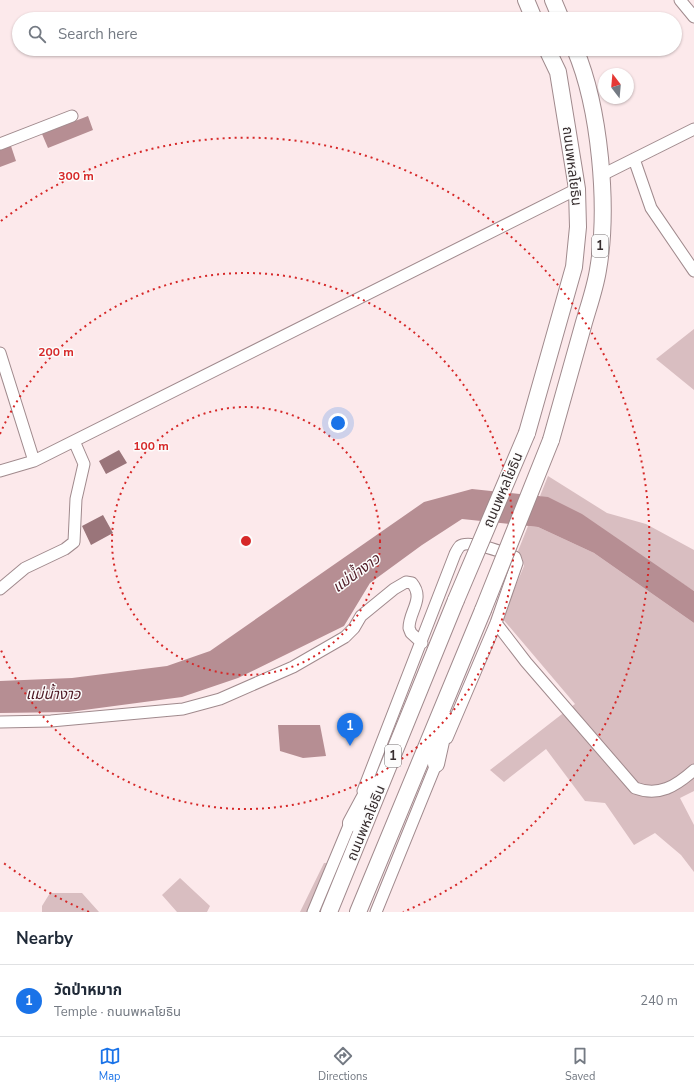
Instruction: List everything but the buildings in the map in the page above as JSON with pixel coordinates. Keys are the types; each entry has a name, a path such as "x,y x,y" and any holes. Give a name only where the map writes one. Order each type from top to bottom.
{"highway":[{"path":"526,0 531,12"},
{"path":"553,0 559,12"},
{"name":"ถนนพหลโยธิน","path":"329,912 456,600 527,433 574,267 578,227 577,189 558,72 550,56"},
{"name":"ถนนพหลโยธิน","path":"358,912 484,610 551,440 598,270 602,222 602,175 594,118 582,65 578,56"},
{"path":"436,764 456,676"},
{"path":"351,823 408,720"}],"street":[{"path":"680,0 694,17"},
{"path":"0,144 72,116"},
{"path":"602,175 694,129"},
{"path":"634,159 650,208 694,271"},
{"path":"0,471 34,461 577,189"},
{"path":"0,353 34,461"},
{"path":"0,589 25,568 65,549 74,542 76,499 84,464 74,441"},
{"path":"313,912 351,823 422,643 455,554 460,546 466,544 492,549 515,557 517,563 496,622 376,912"},
{"path":"0,722 51,721 183,709 203,705 293,667 345,637 354,628 365,612 394,589 406,582 412,583 417,588 418,596 409,628 422,643"},
{"path":"496,622 526,662 635,788 645,792 655,792 682,781 694,770"}],"shaded area":[{"path":"694,329 694,390 656,359"},
{"path":"548,476 607,513 646,524 694,550 694,591 640,556 540,496"},
{"path":"528,526 538,527 594,553 694,623 694,791 680,798 694,825 694,872 681,855 655,833 634,845 605,803 585,801 546,749 504,782 490,770 575,704 502,618 524,566 518,551"},
{"path":"324,863 329,863 308,912 300,912"},
{"path":"180,878 210,906 207,912 177,912 162,895"},
{"path":"50,893 82,893 99,912 42,912 42,906"}],"water":[{"path":"88,116 93,130 48,148 42,134"},
{"path":"11,146 16,161 0,167 0,150"},
{"name":"แม่น้ำงาว","path":"472,489 548,497 582,514 694,591 694,623 594,553 538,527 462,519 422,545 370,583 344,626 238,678 182,697 69,712 0,713 0,681 72,678 167,666 210,651 424,502"},
{"path":"278,725 320,725 326,756 303,758 280,751"}],"place":[{"name":"วัดป่าหมาก","path":"350,746"}]}
